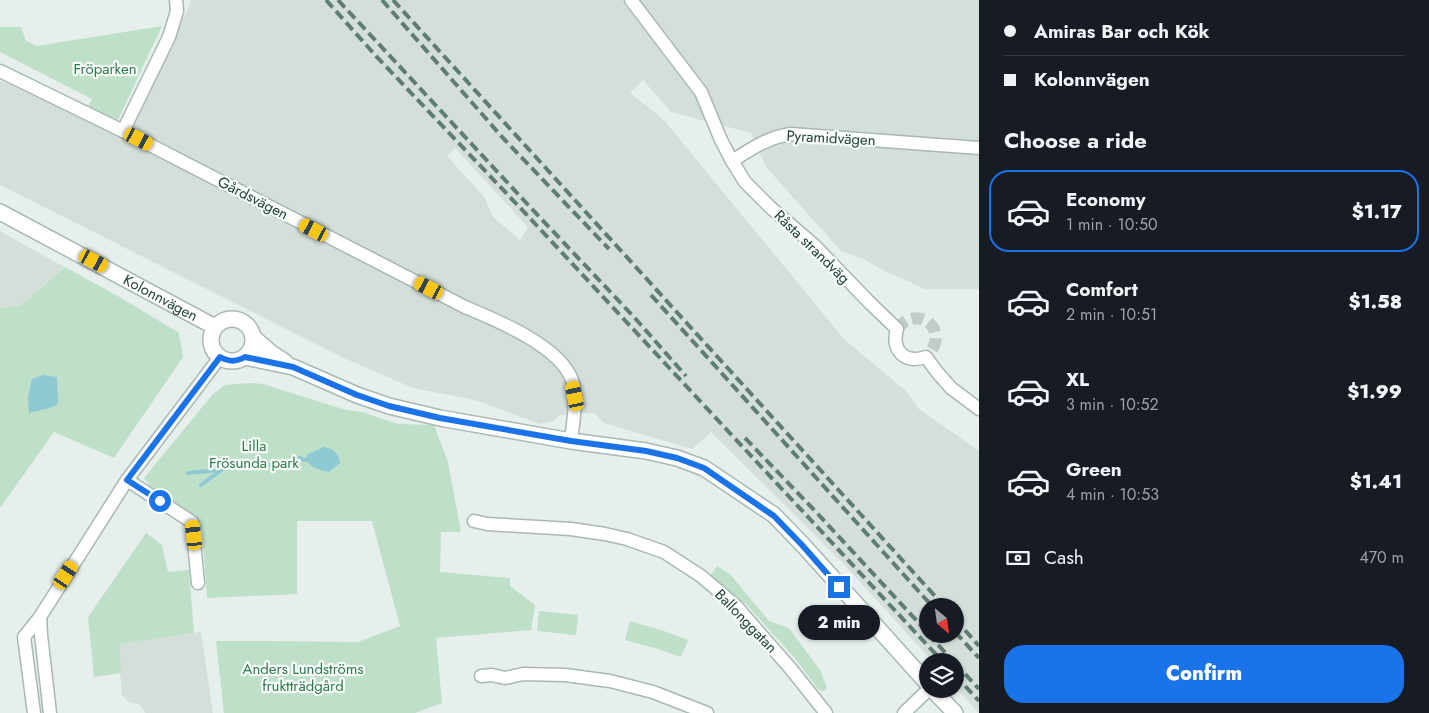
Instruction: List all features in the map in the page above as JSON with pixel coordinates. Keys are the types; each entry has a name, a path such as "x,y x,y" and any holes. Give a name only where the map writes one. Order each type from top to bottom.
{"street":[{"path":"123,131 169,37 176,11 176,0"},
{"path":"631,0 702,92 721,140 732,161"},
{"name":"Gårdsvägen","path":"0,71 123,131 540,344 560,360 572,378 575,396 571,441"},
{"name":"Pyramidvägen","path":"732,161 777,136 791,134 979,148"},
{"name":"Råsta strandväg","path":"732,161 745,182 770,207 816,246 897,329 895,344 903,356 910,359 926,357 951,388 979,409"},
{"name":"Kolonnvägen","path":"0,212 216,327"},
{"path":"228,319 242,321 248,325 254,338 250,352 239,360 232,361 220,357 212,346 212,333 221,322 228,319"},
{"path":"254,338 270,352 293,367 357,395 389,406 440,418 571,441 646,451 677,458 704,468 774,516 919,674"},
{"path":"34,713 24,637 40,617 127,480 220,357"},
{"path":"245,357 293,367"},
{"path":"127,480 192,522 198,583"},
{"name":"Ballonggatan","path":"474,521 487,524 571,529 606,534 628,539 664,552 701,576 736,606 791,668 826,713"},
{"path":"40,617 40,635 50,713"},
{"path":"481,676 492,675 505,678 523,674 565,675 610,681 653,692 707,713"},
{"path":"904,713 921,698"},
{"path":"940,698 956,713"}],"shaded area":[{"path":"190,0 979,0 979,289 925,289 861,258 841,251 766,167 751,133 671,112 643,80 630,93 663,119 844,339 906,391 919,409 979,451 979,713 964,697 964,653 925,653 842,562 711,432 692,449 604,423 595,413 560,415 553,421 540,424 475,400 413,388 346,359 0,185 0,81 129,127 191,2","holes":["455,148 528,227 520,240 493,217 484,197 447,156"]},
{"path":"0,231 64,267 20,306 0,308"},
{"path":"201,632 213,713 145,713 142,707 129,702 122,695 118,644"}],"green space":[{"name":"Fröparken","path":"162,26 118,120 88,107 92,99 0,52 0,27 21,27 26,41 37,46"},
{"path":"65,267 179,333 183,357 114,458 54,432 0,508 0,308 20,306"},
{"name":"Lilla Frösunda park","path":"263,384 398,424 434,425 448,462 461,532 441,532 440,572 510,578 510,586 535,605 531,630 436,638 442,703 415,713 224,713 216,641 358,642 400,626 372,521 297,521 297,594 207,598 202,529 152,488 144,478 213,394 225,385"},
{"path":"146,533 162,545 168,572 189,570 194,633 119,644 121,673 94,677 88,617"},
{"path":"717,566 730,574 769,621 789,628 820,670 827,688 824,691 819,690 793,656 747,605 710,576"},
{"path":"539,611 578,615 576,635 537,631"},
{"path":"630,621 688,640 681,657 625,640"}],"water":[{"path":"43,375 57,377 58,404 29,413 28,397 32,379"},
{"path":"324,447 335,452 340,463 329,472 314,468 305,460 308,454"}],"waterway":[{"path":"201,485 228,465 286,465 299,458 305,460"},
{"path":"188,473 221,470"}],"tunnel":[{"path":"897,329 905,321 914,318 923,319 930,323 936,338 933,347 926,357"}],"railway":[{"path":"326,0 376,56 526,214 935,653"},
{"path":"338,0 634,317 686,376"},
{"path":"382,0 503,138 609,249"},
{"path":"393,0 937,598"},
{"path":"651,295 925,598"},
{"path":"745,438 919,623"},
{"path":"964,629 979,646"},
{"path":"964,642 979,658"},
{"path":"936,643 946,653"},
{"path":"964,673 979,689"},
{"path":"964,685 979,701"}],"route":[{"path":"160,501 127,480 220,357 232,361 245,357 293,367 357,395 389,406 440,418 571,441 646,451 677,458 704,468 774,516 839,587"}],"park label":[{"name":"Anders Lundströms fruktträdgård","path":"303,678"}]}
